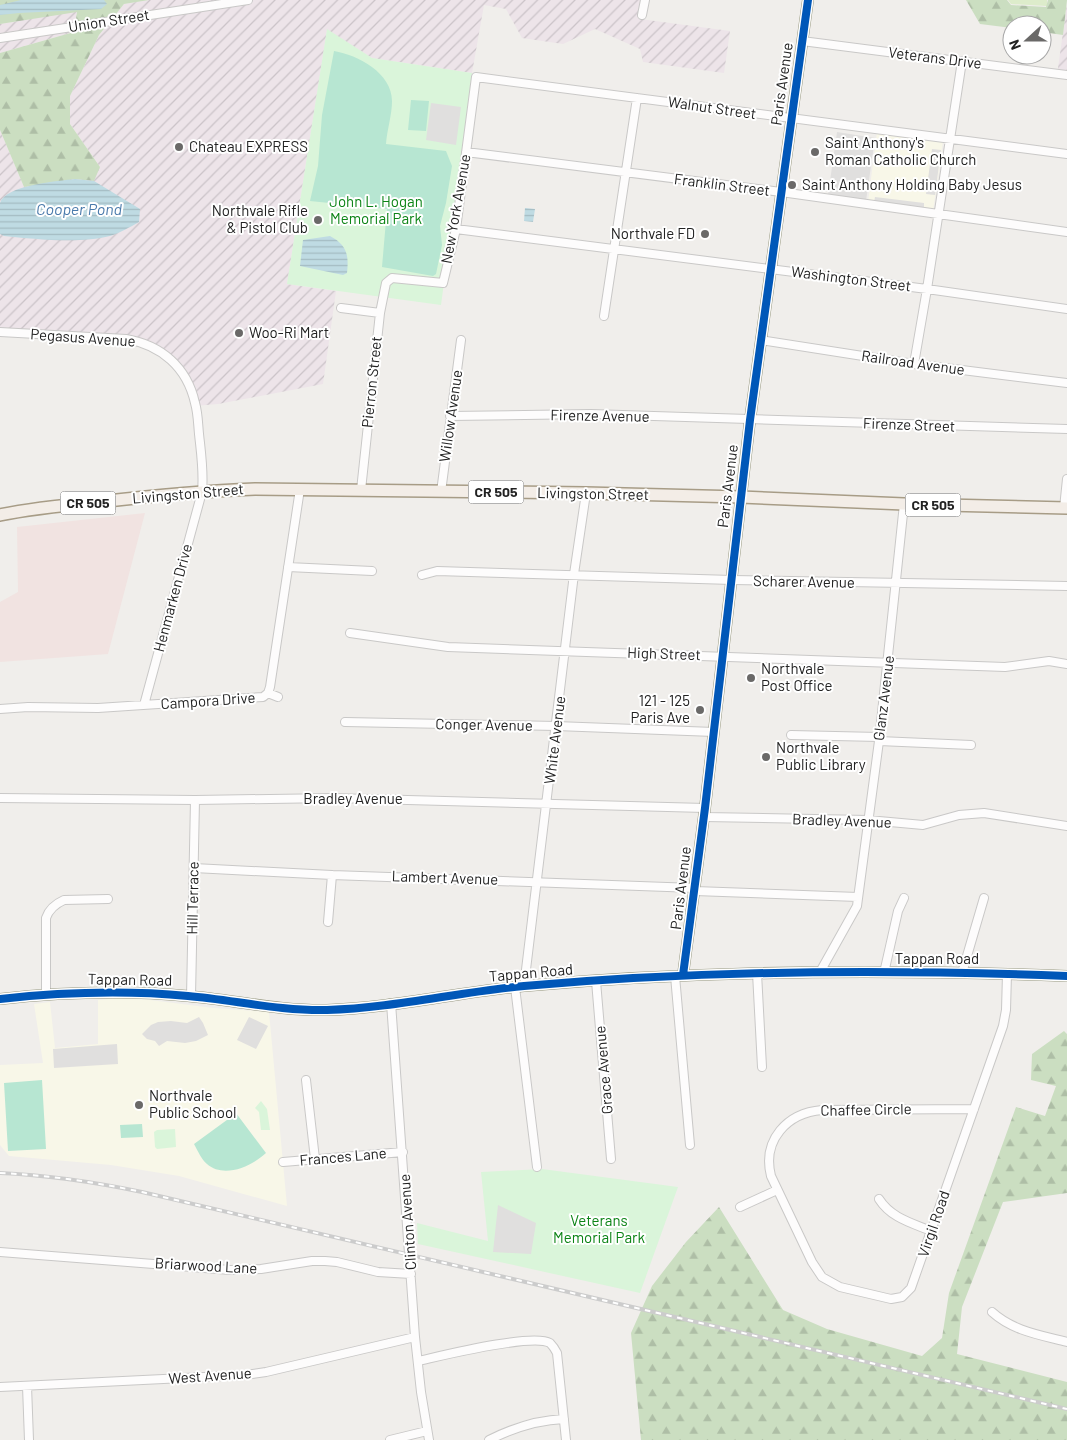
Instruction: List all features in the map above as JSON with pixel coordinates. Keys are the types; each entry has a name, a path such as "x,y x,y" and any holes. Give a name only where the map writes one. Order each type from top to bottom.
{"main road":[{"name":"Livingston Street","path":"0,515 50,507 202,492 255,489 586,493 1066,508"}],"street":[{"name":"Union Street","path":"0,38 248,0"},
{"path":"642,15 645,0"},
{"name":"Paris Avenue","path":"690,1145 679,976 695,889 760,340 808,0"},
{"name":"Veterans Drive","path":"802,41 1067,75"},
{"path":"914,364 962,61"},
{"name":"Walnut Street","path":"476,77 1067,154"},
{"name":"New York Avenue","path":"380,313 386,283 392,278 443,283 456,228 476,77"},
{"path":"604,316 624,173 637,98"},
{"name":"Franklin Street","path":"466,152 781,192 1067,232"},
{"name":"Washington Street","path":"456,228 927,289 1067,310"},
{"path":"341,308 380,313"},
{"name":"Pierron Street","path":"361,490 380,313"},
{"name":"Pegasus Avenue","path":"0,332 126,339 149,345 168,356 178,365 184,375 196,404 204,477 202,492"},
{"name":"Willow Avenue","path":"441,492 461,340"},
{"name":"Railroad Avenue","path":"760,340 914,364 1067,383"},
{"name":"Firenze Avenue","path":"450,416 591,414 750,420"},
{"name":"Firenze Street","path":"750,420 1067,430"},
{"path":"1066,508 1067,479"},
{"name":"Campora Drive","path":"0,709 28,707 98,708 263,698 268,693 300,489"},
{"name":"Henmarken Drive","path":"144,705 202,492"},
{"name":"White Avenue","path":"536,1167 520,986 548,804 574,574 586,493"},
{"name":"Glanz Avenue","path":"820,972 857,906 879,739 904,504"},
{"path":"288,567 372,571"},
{"name":"Scharer Avenue","path":"422,574 437,571 896,584 1067,586"},
{"name":"High Street","path":"350,633 448,647 1005,666 1049,661 1067,664"},
{"path":"268,693 278,697"},
{"name":"Conger Avenue","path":"345,722 556,726 714,732"},
{"path":"791,735 971,745"},
{"name":"Bradley Avenue","path":"0,798 195,800 333,798 548,804 868,820 923,825 959,815 979,813 1067,826"},
{"name":"Hill Terrace","path":"191,996 195,800"},
{"name":"Lambert Avenue","path":"194,868 332,875 537,881 858,897"},
{"path":"328,922 332,875"},
{"path":"884,973 898,911 904,898"},
{"path":"962,973 984,898"},
{"path":"46,994 46,918 48,911 58,902 64,900 108,899"},
{"name":"Tappan Road","path":"0,999 46,994 125,991 191,996 292,1009 315,1010 347,1009 520,986 679,976 820,972 1067,976"},
{"path":"757,973 762,1067"},
{"name":"Virgil Road","path":"778,1190 817,1270 831,1283 840,1287 890,1299 902,1297 911,1288 1004,1022 1006,974"},
{"name":"Grace Avenue","path":"596,981 612,1159"},
{"name":"Clinton Avenue","path":"391,1003 415,1337 420,1392 429,1440"},
{"path":"306,1080 315,1159"},
{"name":"Chaffee Circle","path":"778,1190 769,1168 770,1151 779,1132 793,1118 802,1114 822,1110 974,1110"},
{"name":"Frances Lane","path":"283,1162 403,1152"},
{"path":"740,1208 778,1190"},
{"path":"879,1199 888,1211 896,1216 931,1231"},
{"name":"Briarwood Lane","path":"0,1252 238,1270 279,1268 312,1261 325,1261 378,1272 411,1274"},
{"path":"992,1312 1018,1329 1067,1342"},
{"name":"West Avenue","path":"0,1386 245,1375 266,1372 415,1337"},
{"path":"418,1361 520,1342 541,1341 549,1343 557,1353 566,1440"},
{"path":"27,1386 29,1440"},
{"path":"489,1440 520,1426 539,1421 564,1419"},
{"path":"390,1440 427,1431"}],"shaded area":[{"path":"149,0 645,0 640,19 730,31 724,73 643,62 640,49 595,29 563,44 522,38 506,9 484,5 472,73 372,58 327,30 287,284 336,291 323,384 218,404 194,406 178,366 141,345 0,335 0,130 24,187 100,167 70,124 70,96 99,35 124,4"},
{"path":"1067,4 1067,76 1057,75"},
{"path":"77,11 74,32 0,53 0,24"},
{"path":"431,103 461,107 456,145 426,140"},
{"path":"837,132 875,138 866,201 828,195"},
{"path":"877,132 943,141 933,211 868,202"},
{"path":"932,149 941,150 935,195 926,194"},
{"path":"875,197 924,203 924,208 874,202"},
{"path":"145,513 108,654 0,662 0,602 18,592 17,527"},
{"name":"Northvale Public School","path":"119,998 269,1012 287,1206 179,1176 111,1165 9,1156 0,1145 0,1065 43,1063 34,1004 50,1002 55,1048 98,1044 98,1000"},
{"path":"199,1017 208,1035 196,1041 185,1043 167,1041 159,1046 155,1041 147,1039 142,1034 151,1025 158,1022 187,1023"},
{"path":"249,1017 268,1026 256,1049 237,1040"},
{"path":"117,1044 118,1064 54,1068 53,1049"},
{"path":"498,1205 536,1223 531,1254 493,1252"}],"green space":[{"path":"0,0 149,0 124,4 99,35 70,96 70,124 100,167 94,181 75,179 24,187 0,130 0,53 74,32 77,12 0,24"},
{"path":"966,0 1007,0 1011,5 1046,7 1048,0 1067,0 1063,35 1052,33 1052,15 1002,15 1002,27 980,24"},
{"path":"1008,0 1047,0 1047,6 1011,4"},
{"name":"John L. Hogan Memorial Park","path":"327,29 372,58 472,73 441,305 287,284"},
{"path":"334,51 363,61 380,74 386,82 392,101 386,144 446,151 452,166 440,226 442,245 436,274 433,276 382,267 387,209 310,201 318,166 322,115"},
{"path":"411,100 429,101 426,131 408,130"},
{"path":"1064,1031 1067,1034 1067,1193 1003,1202 962,1307 957,1354 1067,1382 1067,1440 641,1440 631,1333 652,1286 686,1242 719,1207 783,1310 827,1329 922,1356 942,1338 949,1293 1016,1107 1045,1116 1056,1086 1031,1080 1032,1054"},
{"path":"42,1080 46,1149 8,1151 4,1083"},
{"path":"261,1101 267,1109 270,1130 261,1130 259,1112 255,1108"},
{"path":"236,1113 266,1153 238,1169 229,1171 214,1168 203,1160 194,1144"},
{"path":"142,1124 143,1137 121,1138 120,1125"},
{"path":"175,1129 176,1147 157,1149 155,1147 154,1132 157,1130"},
{"name":"Veterans Memorial Park","path":"542,1169 678,1187 640,1293 418,1244 417,1223 488,1241 481,1172"}],"water":[{"path":"21,0 104,0 107,4 101,9 0,15 0,5"},
{"name":"Cooper Pond","path":"75,179 94,181 140,209 139,222 110,236 85,240 43,239 4,236 0,234 0,203 4,197 12,192 33,185"},
{"path":"525,208 535,209 533,222 524,221"},
{"path":"330,236 336,239 346,251 348,261 347,273 343,275 300,266 303,240"}],"railway":[{"path":"0,1173 36,1175 142,1192 1067,1409"}],"cycle path":[{"path":"683,975 705,808 750,420 808,0"},
{"path":"0,999 71,993 117,992 164,994 292,1009 327,1010 352,1009 524,986 660,977 796,972 931,972 1067,976"}],"place":[{"name":"Chateau EXPRESS","path":"179,147"},
{"name":"Saint Anthony's Roman Catholic Church","path":"815,152"},
{"name":"Saint Anthony Holding Baby Jesus","path":"792,185"},
{"name":"Northvale Rifle & Pistol Club","path":"318,220"},
{"name":"Northvale FD","path":"705,234"},
{"name":"Woo-Ri Mart","path":"239,333"},
{"name":"Northvale Post Office","path":"751,678"},
{"name":"121 - 125 Paris Ave","path":"700,710"},
{"name":"Northvale Public Library","path":"766,757"},
{"name":"Northvale Public School","path":"139,1105"}]}
